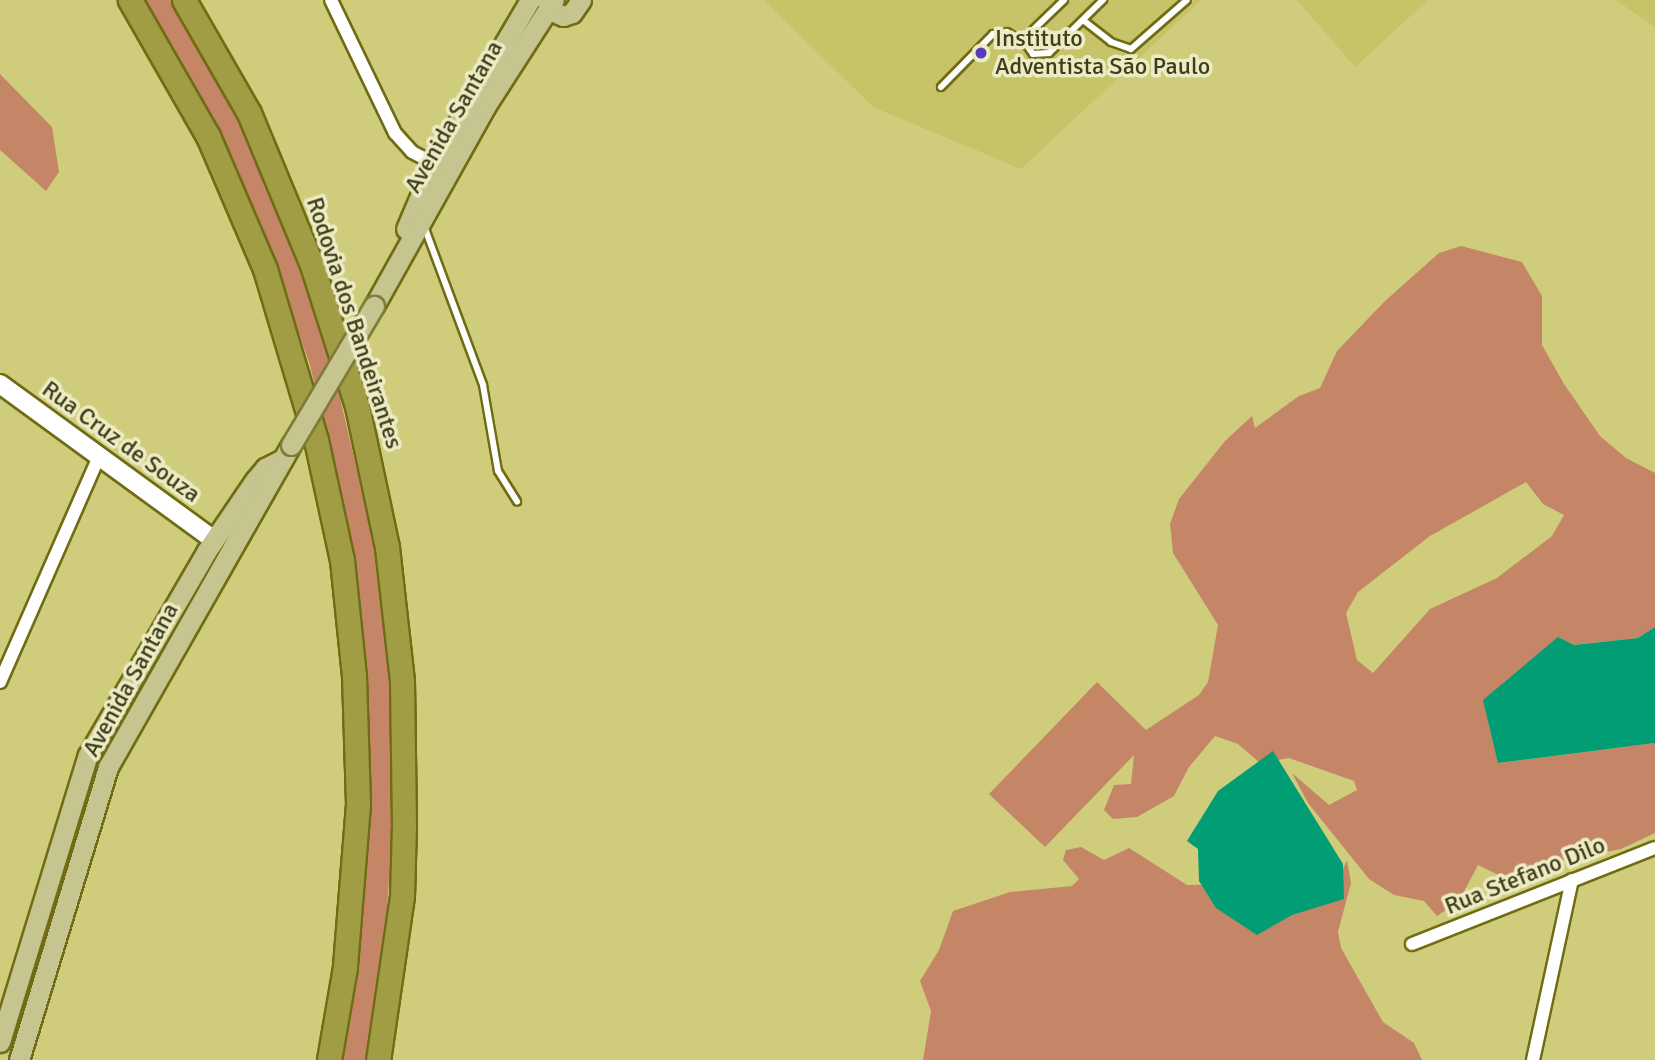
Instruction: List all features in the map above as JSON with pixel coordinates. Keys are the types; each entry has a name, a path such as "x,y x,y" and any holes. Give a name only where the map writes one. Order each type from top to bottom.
{"highway":[{"path":"130,0 208,136 260,256 290,342 338,536 350,615 358,804 345,967 329,1060"},
{"name":"Rodovia dos Bandeirantes","path":"184,0 249,113 312,265 357,405 387,547 402,681 404,825 402,896 378,1060"}],"main road":[{"name":"Avenida Santana","path":"398,261 421,189 530,0"},
{"path":"550,2 563,16 572,13 581,0"},
{"name":"Avenida Santana","path":"19,1060 108,767 287,452 374,306 485,107 550,2"},
{"name":"Avenida Santana","path":"0,1042 3,1020 88,755 214,540 265,468 287,452"}],"street":[{"path":"331,0 395,133 412,152 435,163"},
{"name":"Rua Cruz de Souza","path":"0,384 97,458 214,540"},
{"path":"0,682 97,458"},
{"name":"Rua Stefano Dilo","path":"1412,944 1655,848"},
{"path":"1533,1060 1572,880"},
{"path":"3,1020 29,1031"}],"lane":[{"path":"1026,44 1030,33 1065,0"},
{"path":"941,87 993,34 1007,32 1026,44 1033,54 1045,55 1103,0"},
{"path":"1083,20 1111,42 1131,49 1188,0"},
{"path":"422,221 483,385 498,471 517,501"}],"shaded area":[{"path":"143,0 172,0 254,152 328,346 373,540 389,667 392,835 384,952 366,1060 341,1060 359,949 370,781 360,616 329,440 309,362 255,210 174,48"},
{"name":"Instituto Adventista São Paulo","path":"764,0 1201,0 1021,169 873,107"},
{"path":"1297,0 1428,0 1355,67"},
{"path":"1616,0 1655,0 1655,27"},
{"path":"0,74 52,127 59,172 46,191 0,150"},
{"path":"1461,246 1522,262 1542,296 1542,345 1564,384 1600,436 1626,458 1655,473 1655,627 1638,638 1573,645 1558,637 1499,763 1655,743 1655,833 1621,849 1555,862 1509,880 1478,865 1459,901 1437,916 1424,901 1394,895 1369,879 1308,803 1292,773 1329,805 1357,790 1354,781 1289,758 1260,763 1238,744 1215,736 1189,767 1174,796 1137,817 1113,819 1104,810 1114,785 1131,784 1134,755 1045,847 989,794 1097,682 1146,730 1199,695 1208,682 1218,625 1173,553 1170,524 1179,499 1225,441 1252,416 1255,428 1299,396 1320,388 1337,351 1385,301 1439,253","holes":["1526,482 1543,504 1564,515 1552,536 1497,578 1430,609 1373,673 1357,660 1346,613 1358,592 1430,536"]},
{"path":"1655,627 1655,743 1498,763 1483,700 1558,637 1574,645 1638,638"},
{"path":"1273,751 1343,864 1344,899 1292,915 1257,935 1216,908 1199,881 1198,849 1187,841 1218,791"},
{"path":"1081,847 1104,860 1129,848 1187,885 1337,883 1347,860 1351,883 1338,932 1341,948 1383,1022 1414,1043 1422,1060 923,1060 931,1011 920,981 939,950 953,911 1010,892 1072,886 1079,879 1063,860 1066,850"}],"place":[{"name":"Instituto Adventista São Paulo","path":"981,53"}]}
